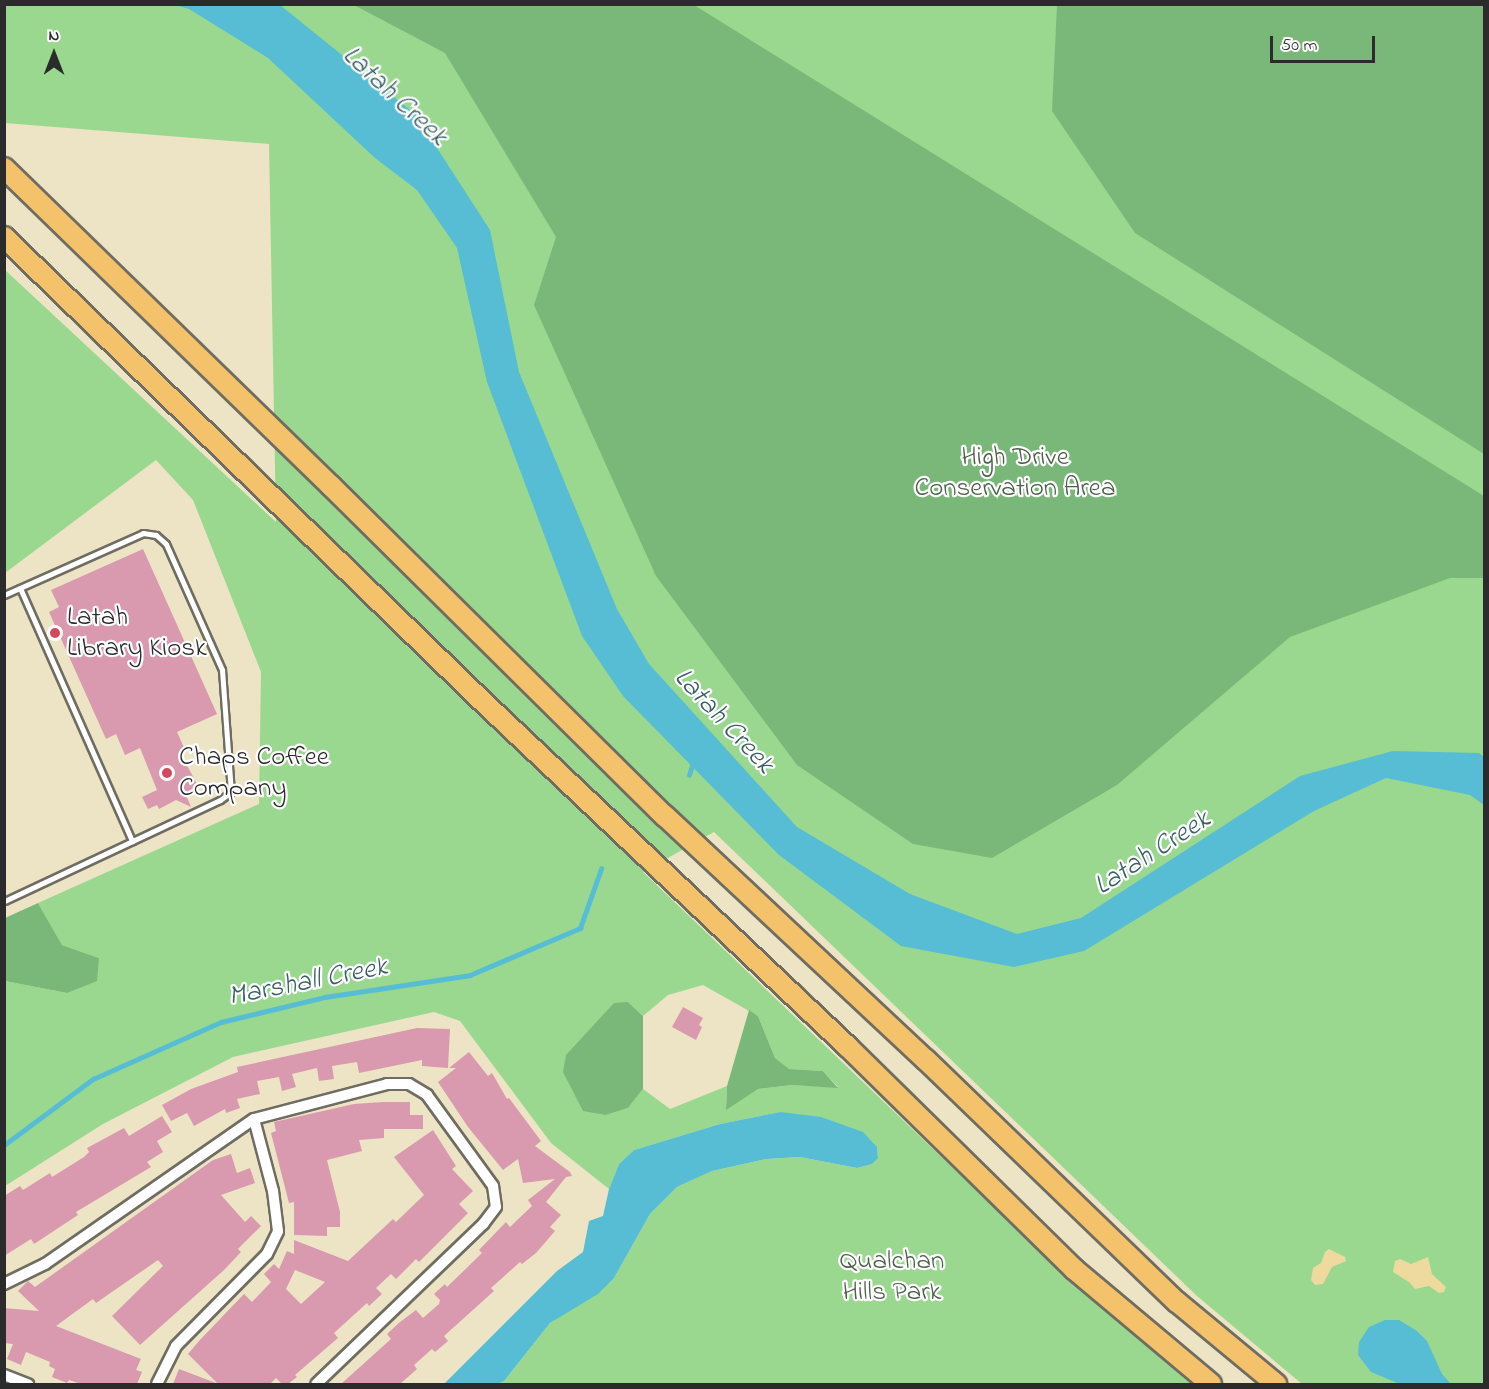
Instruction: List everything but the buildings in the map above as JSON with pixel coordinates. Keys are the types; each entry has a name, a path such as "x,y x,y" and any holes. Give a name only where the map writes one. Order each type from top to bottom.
{"highway":[{"path":"4,168 323,478 665,816 926,1060 1176,1302 1276,1384"},
{"path":"4,237 488,706 848,1047 1074,1269 1211,1384"}],"street":[{"path":"4,1284 45,1264 254,1119 387,1084 409,1084 427,1095 493,1186 496,1207 483,1224 316,1384"},
{"path":"158,1384 176,1346 267,1254 278,1231 273,1191 254,1119"},
{"path":"4,1375 28,1384"}],"lane":[{"path":"4,595 143,532 156,535 166,544 222,670 231,792 220,800 4,901"},
{"path":"20,588 132,841"}],"green space":[{"name":"High Drive Conservation Area","path":"5,5 1484,5 1484,1384 1302,1384 1197,1296 714,832 643,872 1065,1275 1191,1384 497,1384 504,1381 550,1323 614,1278 650,1214 677,1187 712,1171 766,1159 800,1157 857,1168 872,1164 878,1157 877,1147 780,1112 720,1124 634,1150 619,1164 609,1189 551,1143 460,1021 434,1012 233,1057 103,1124 5,1186 5,981 67,993 99,958 62,945 38,903 259,804 261,672 193,500 156,460 5,573 4,269 276,522 269,144 5,123","holes":["703,985 758,1016 775,1058 788,1069 823,1071 838,1087 792,1085 757,1089 726,1109 727,1086 670,1109 643,1089 628,1108 606,1115 628,1002 643,1016 668,995"]},
{"path":"354,5 694,5 1484,496 1484,578 1450,578 1290,637 1117,785 992,858 913,844 797,765 656,576 534,305 556,237 445,53"},
{"path":"1057,5 1484,5 1484,454 1135,233 1052,111"},
{"path":"38,903 62,945 99,958 97,981 67,993 5,981 5,918"},
{"path":"628,1002 643,1016 643,1089 628,1108 606,1115 583,1111 563,1072 566,1055 614,1003"},
{"path":"749,1010 758,1016 775,1058 789,1069 823,1071 838,1088 792,1085 758,1089 726,1110 727,1086"}],"sand":[{"path":"1329,1249 1345,1257 1346,1261 1332,1267 1323,1284 1315,1285 1311,1280 1313,1268 1321,1263 1325,1252"},
{"path":"1428,1257 1432,1274 1446,1287 1444,1292 1439,1293 1429,1286 1415,1289 1409,1282 1393,1272 1395,1261 1400,1259 1411,1264"}],"water":[{"path":"175,5 280,5 415,114 490,230 519,372 617,609 649,664 797,827 910,894 1017,934 1081,918 1300,776 1393,751 1479,753 1484,757 1484,805 1470,795 1386,778 1314,811 1084,951 1014,967 901,946 779,855 623,696 582,636 487,382 457,248 417,190 375,158 268,58 189,9"},
{"path":"780,1112 821,1117 863,1132 877,1147 878,1158 872,1164 857,1168 800,1157 766,1159 712,1171 677,1187 650,1214 614,1278 598,1294 550,1323 504,1381 497,1384 444,1384 557,1271 583,1252 589,1221 603,1216 609,1189 619,1164 634,1150 720,1124"},
{"path":"1385,1320 1399,1320 1417,1331 1427,1341 1442,1374 1451,1384 1400,1384 1371,1372 1358,1355 1359,1342 1369,1327"}],"waterway":[{"name":"Marshall Creek","path":"689,775 694,760"},
{"name":"Marshall Creek","path":"4,1145 93,1079 221,1022 325,997 470,975 580,928 601,869"}],"place":[{"name":"Latah Library Kiosk","path":"55,633"},
{"name":"Chaps Coffee Company","path":"167,773"}],"water label":[{"name":"Latah Creek","path":"394,97"},
{"name":"Latah Creek","path":"723,722"},
{"name":"Latah Creek","path":"1153,854"}],"park label":[{"name":"Qualchan Hills Park","path":"892,1276"}]}
